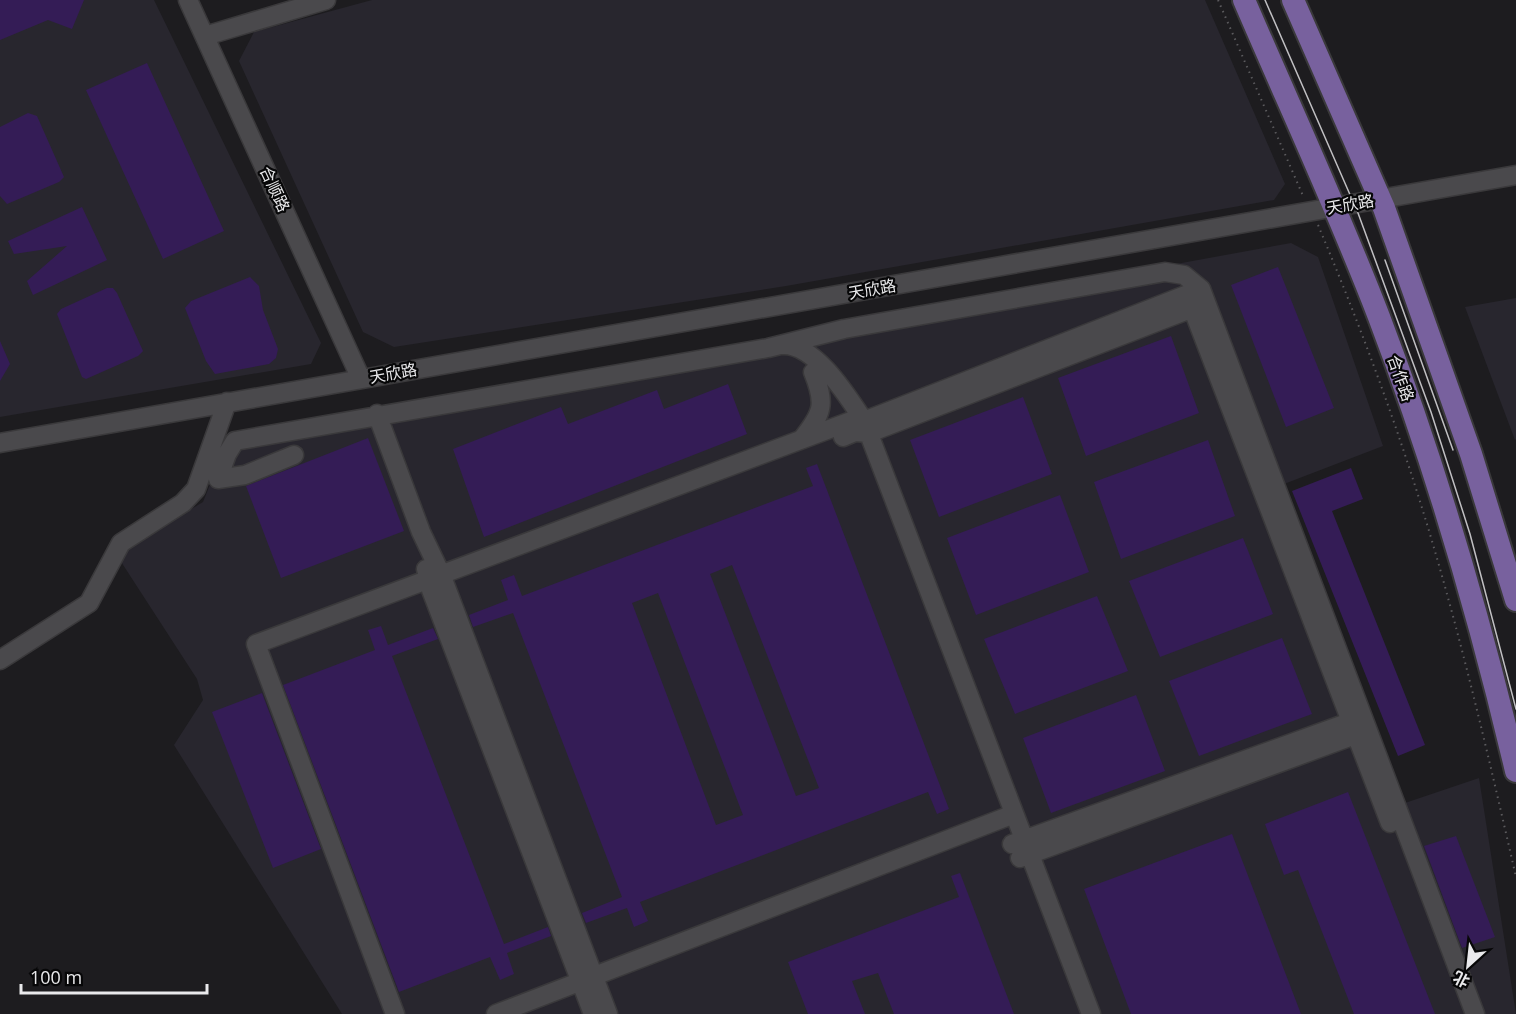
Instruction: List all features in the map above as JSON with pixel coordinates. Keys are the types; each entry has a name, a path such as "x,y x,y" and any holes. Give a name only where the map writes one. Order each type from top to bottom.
{"main road":[{"name":"合作路","path":"1244,0 1379,317 1424,443 1500,703 1516,771"},
{"path":"1293,0 1381,199 1471,454 1516,600"}],"street":[{"name":"合顺路","path":"189,0 361,379"},
{"path":"205,36 326,0"},
{"name":"天欣路","path":"0,443 1516,175"},
{"path":"768,348 844,330 1154,274 1166,272 1184,275 1196,298 1359,726 1463,1014"},
{"path":"395,1014 258,649 860,427 1196,298"},
{"path":"294,455 245,475 218,479 226,454 236,441 376,414 785,344 808,354 840,386 860,427 1008,816 1090,1014"},
{"path":"768,348 784,353 813,372 860,427"},
{"path":"802,439 820,414 822,401 813,372"},
{"path":"0,660 89,603 121,543 183,503 196,489 228,402"},
{"path":"376,414 421,532 436,582 587,979 608,1014"},
{"path":"436,582 802,439 860,427"},
{"path":"1021,849 1359,726"},
{"path":"1359,726 1475,1014"},
{"path":"496,1014 1008,816"},
{"path":"1021,849 1077,1014"},
{"path":"587,979 593,1014"}],"path":[{"path":"1218,0 1310,211 1373,365 1442,575 1480,717 1516,877"}],"shaded area":[{"path":"0,0 154,0 321,343 311,364 0,417"},
{"path":"372,0 1205,0 1285,184 1274,200 786,286 394,347 363,332 239,61 254,32"},
{"path":"1291,243 1318,257 1383,446 1284,484 1405,803 1479,778 1516,1014 342,1014 174,745 203,700 197,679 116,554 203,502 229,437"},
{"path":"1516,298 1516,439 1515,440 1465,307"}],"building":[{"path":"0,0 84,0 72,29 48,20 0,40"},
{"path":"147,63 224,231 163,259 86,90"},
{"path":"28,113 37,116 64,177 59,182 7,204 0,196 0,127"},
{"path":"82,207 107,260 33,295 27,281 67,246 14,254 8,241"},
{"path":"1278,267 1334,408 1286,427 1231,285"},
{"path":"250,277 259,286 263,310 278,349 276,358 269,364 215,374 206,361 185,308 191,301"},
{"path":"107,288 113,288 117,293 143,351 138,356 86,379 82,377 57,314 61,309"},
{"path":"1171,336 1199,413 1086,456 1058,378"},
{"path":"0,341 10,364 0,381"},
{"path":"728,384 747,434 484,537 453,449 561,407 568,424 657,390 664,409"},
{"path":"1023,397 1052,474 939,517 910,440"},
{"path":"368,438 404,531 281,578 246,486"},
{"path":"1208,440 1235,516 1121,559 1094,482"},
{"path":"817,464 949,809 937,814 928,792 640,902 648,921 634,927 627,908 586,923 582,913 622,897 513,613 473,627 469,615 508,600 501,580 514,575 522,596 813,486 806,468","holes":["732,565 819,788 796,796 710,574","658,593 743,815 716,825 632,603"]},
{"path":"1351,468 1363,499 1332,511 1425,745 1398,756 1292,491"},
{"path":"1060,495 1089,572 976,615 947,538"},
{"path":"1243,538 1273,614 1160,657 1129,581"},
{"path":"1097,596 1128,671 1015,714 984,639"},
{"path":"381,626 388,645 433,628 438,639 392,656 504,944 548,927 551,936 507,953 514,974 500,980 490,957 399,992 283,685 375,650 368,630"},
{"path":"1282,638 1312,714 1199,756 1169,681"},
{"path":"262,693 321,849 273,868 212,712"},
{"path":"1136,695 1165,771 1051,813 1023,738"},
{"path":"1348,792 1435,1014 1354,1014 1298,870 1284,875 1265,824"},
{"path":"1232,834 1301,1014 1131,1014 1084,889"},
{"path":"1456,836 1495,937 1462,948 1424,846"},
{"path":"960,873 1014,1014 894,1014 878,973 852,981 865,1014 808,1014 788,962 959,897 951,876"}],"tram line":[{"path":"1265,0 1358,213 1431,412 1470,534 1516,709"},
{"path":"1385,260 1453,450"}]}
